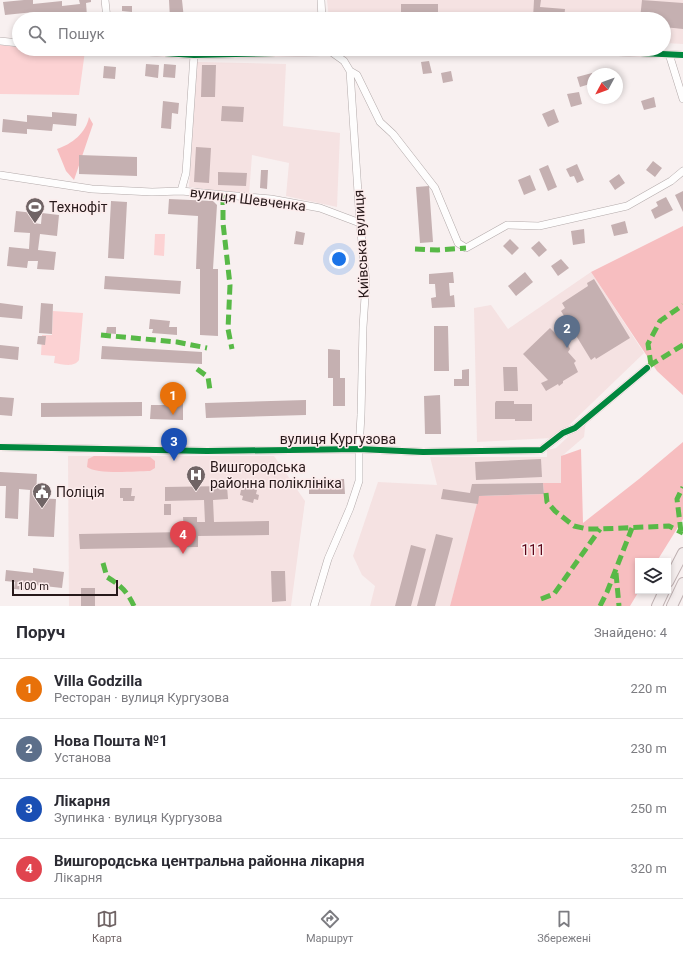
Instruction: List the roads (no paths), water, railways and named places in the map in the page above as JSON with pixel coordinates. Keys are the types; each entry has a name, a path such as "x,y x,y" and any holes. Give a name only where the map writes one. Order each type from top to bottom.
{"main road":[{"path":"671,576 683,553"},
{"path":"672,606 683,583"},
{"path":"658,606 663,594"}],"street":[{"path":"105,0 106,12"},
{"path":"321,0 322,12"},
{"path":"0,41 12,42"},
{"path":"671,54 683,55"},
{"path":"180,191 186,173 194,56"},
{"path":"338,56 344,61 350,70 357,75 380,122 393,134 435,188 458,243 466,248 507,225 539,226 627,206 671,181 683,172"},
{"path":"670,56 683,99"},
{"name":"Київська вулиця","path":"314,606 328,559 350,508 359,481 363,328 366,282 360,223 350,70"},
{"name":"вулиця Шевченка","path":"0,175 92,190 152,192 180,191 271,199 320,208 360,223"},
{"name":"вулиця Кургузова","path":"0,447 207,451 359,449 423,452 541,450 563,433 574,428 647,368"}],"place":[{"name":"Технофіт","path":"35,224"},
{"name":"Нова Пошта №1","path":"567,348"},
{"name":"Villa Godzilla","path":"173,415"},
{"name":"Лікарня","path":"174,461"},
{"name":"Вишгородська районна поліклініка","path":"196,492"},
{"name":"Поліція","path":"42,509"},
{"name":"Вишгородська центральна районна лікарня","path":"183,554"}],"park label":[{"name":"111","path":"533,550"}]}
